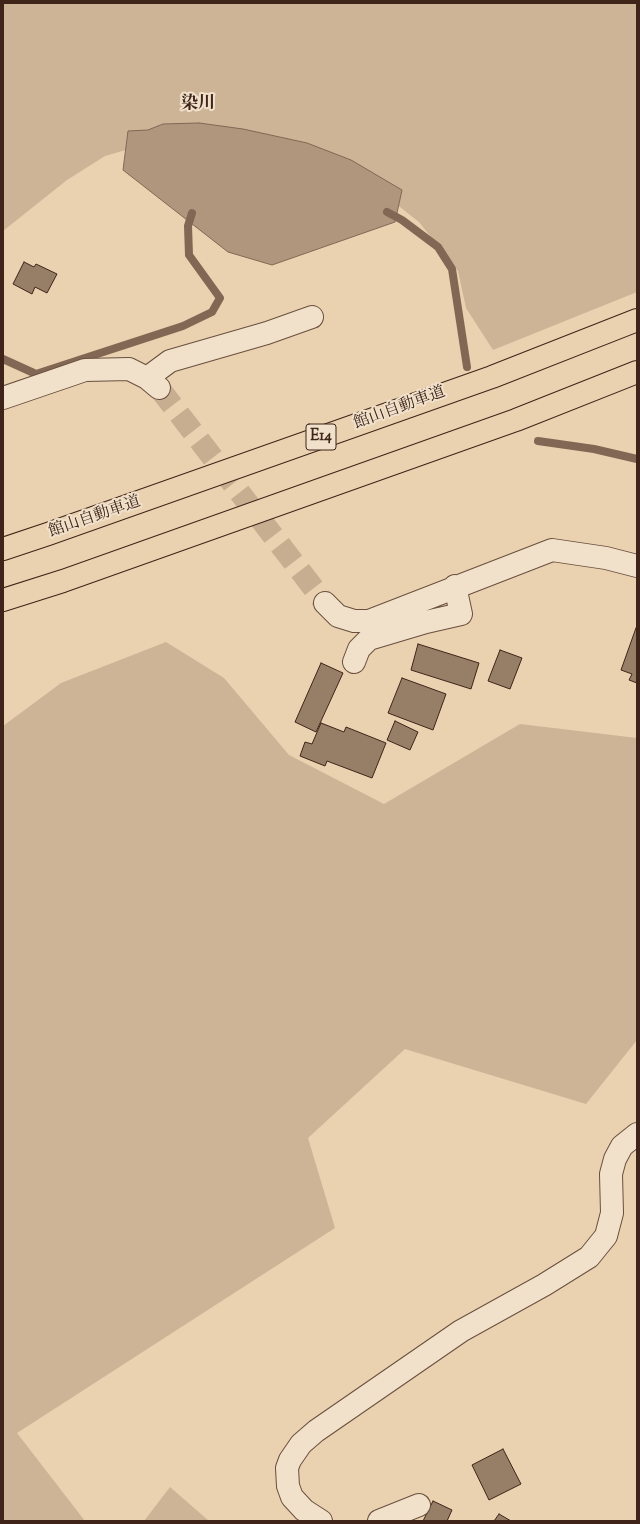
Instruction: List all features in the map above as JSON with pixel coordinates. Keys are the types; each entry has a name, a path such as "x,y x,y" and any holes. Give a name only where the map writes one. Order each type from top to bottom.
{"highway":[{"name":"館山自動車道","path":"3,549 492,377 637,320"},
{"path":"3,600 64,581 516,420 637,372"}],"street":[{"path":"3,398 85,370 129,369 153,383 170,361 267,333 312,317"},
{"path":"325,603 338,616 354,621 369,620 552,550 606,558 637,566"},
{"path":"354,662 359,649 369,639 426,622 461,614 455,586"},
{"path":"321,1521 304,1510 292,1497 288,1486 287,1468 290,1460 301,1444 316,1431 461,1331 544,1285 589,1257 606,1236 612,1213 611,1174 615,1159 622,1146 637,1134"},
{"path":"379,1521 419,1505"}],"shaded area":[{"path":"3,3 637,3 637,292 493,350 466,308 458,271 419,222 376,188 143,145 105,156 67,180 3,231"},
{"path":"199,123 243,129 307,143 351,160 402,190 395,222 272,265 228,252 123,170 128,131 148,130 163,124"},
{"path":"166,642 224,678 289,755 384,804 520,724 637,738 637,1040 586,1104 405,1049 308,1138 335,1228 17,1433 85,1521 3,1521 3,726 61,683"},
{"path":"170,1487 209,1521 144,1521"}],"building":[{"path":"24,262 34,267 36,264 57,274 47,293 35,287 32,294 13,284"},
{"path":"636,628 637,683 629,680 632,674 621,670"},
{"path":"418,644 479,663 471,689 411,670"},
{"path":"500,650 522,658 510,689 488,681"},
{"path":"321,663 343,673 316,732 295,722"},
{"path":"402,678 446,694 433,730 388,713"},
{"path":"395,721 418,732 410,750 387,740"},
{"path":"321,723 344,732 346,727 386,743 372,778 327,761 325,766 300,756 305,742 312,744"},
{"path":"503,1449 521,1484 489,1500 472,1465"},
{"path":"433,1501 452,1510 447,1521 423,1521"},
{"path":"499,1514 511,1521 494,1521"}],"waterway":[{"path":"387,212 402,220 438,247 452,269 467,367"},
{"path":"3,359 36,374 183,326 212,312 220,298 189,255 188,226 192,213"},
{"path":"538,441 594,449 637,459"}],"tunnel":[{"path":"159,388 325,603"}],"district":[{"name":"染川","path":"198,105"}]}
